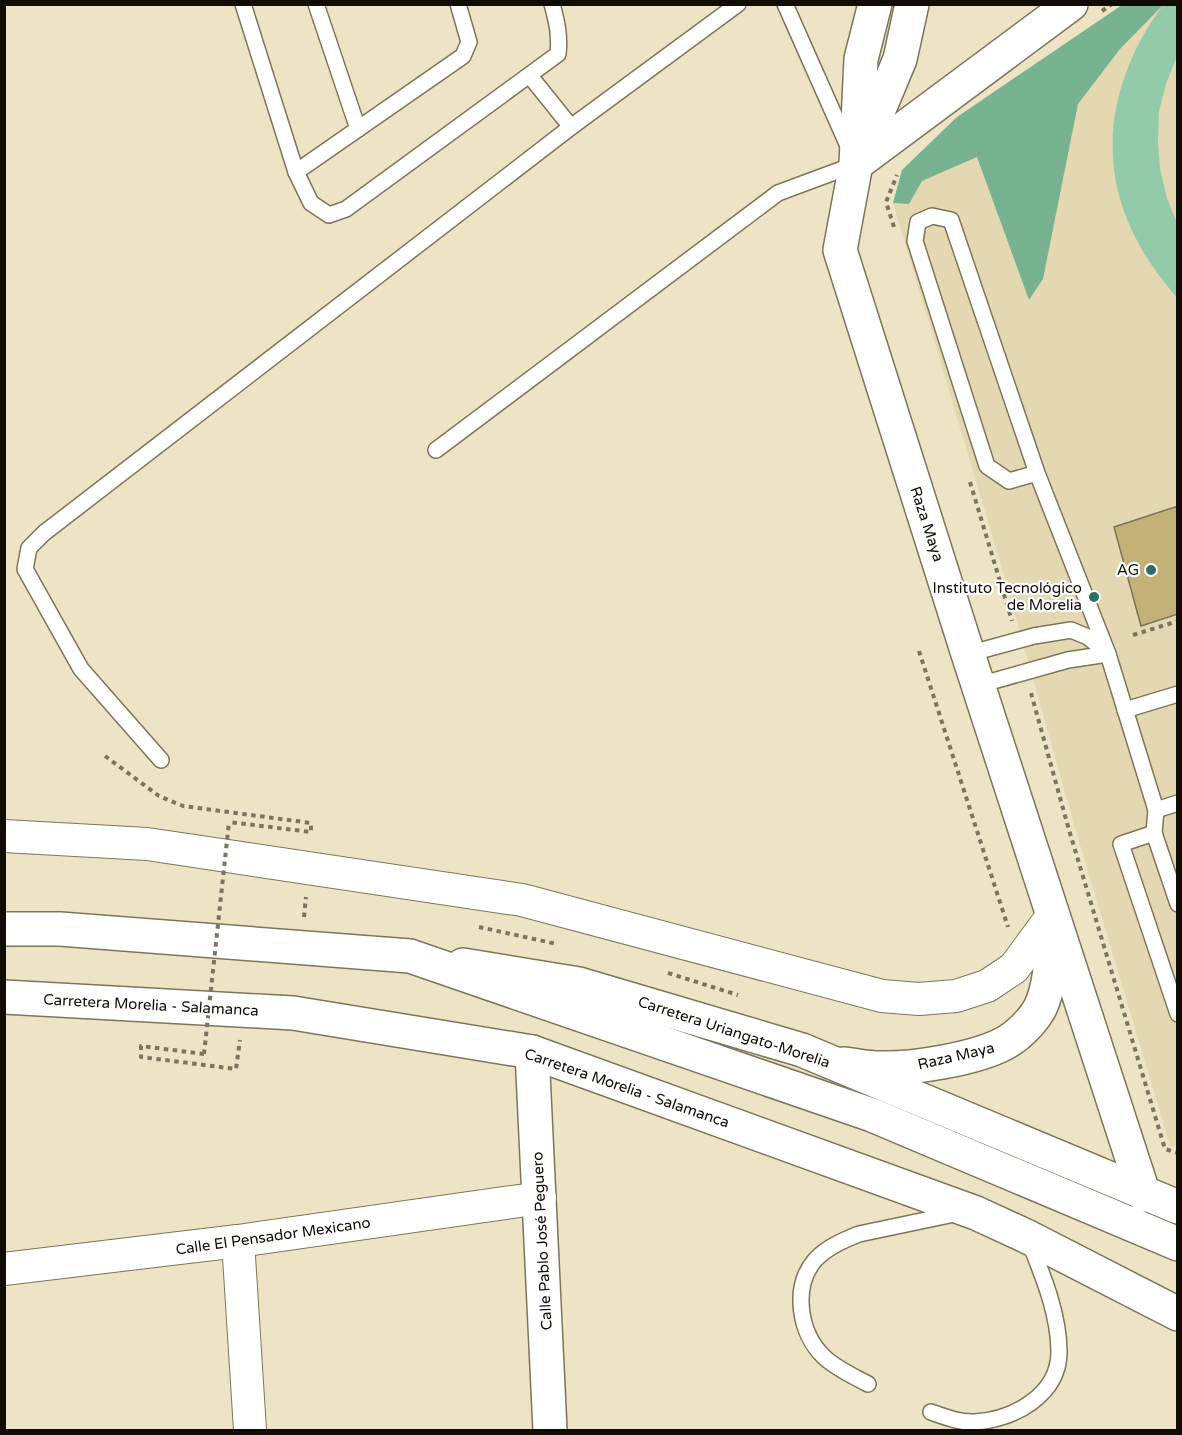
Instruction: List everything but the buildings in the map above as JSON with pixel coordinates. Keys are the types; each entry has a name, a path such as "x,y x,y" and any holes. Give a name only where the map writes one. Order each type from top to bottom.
{"main road":[{"name":"Raza Maya","path":"875,4 861,60 856,164 840,250 968,654 1144,1195"},
{"name":"Raza Maya","path":"856,164 900,59 912,4"},
{"path":"856,164 1071,4"},
{"name":"Raza Maya","path":"835,1063 879,1068 925,1066 982,1052 1005,1043 1023,1029 1039,1009 1046,988 1050,964 1053,915"},
{"path":"6,928 60,929 410,956 872,1115 1178,1244"},
{"name":"Carretera Uriangato-Morelia","path":"410,956 579,984 801,1050 1178,1208"},
{"name":"Carretera Morelia - Salamanca","path":"4,997 293,1013 532,1052 970,1211 1026,1236 1178,1314"},
{"name":"Calle Pablo José Peguero","path":"532,1052 550,1431"}],"street":[{"path":"4,836 147,844 522,900 882,996 919,999 956,996 987,986 1014,968 1053,915"},
{"name":"Calle El Pensador Mexicano","path":"4,1269 238,1241 540,1198"},
{"path":"238,1241 250,1431"}],"lane":[{"path":"243,4 296,172 311,203 329,215 346,209 558,54 558,25 552,4"},
{"path":"316,4 358,129"},
{"path":"296,172 463,56 469,42 458,4"},
{"path":"161,760 81,669 25,569 28,548 53,525 571,127 738,4"},
{"path":"436,450 778,193 856,164 785,4"},
{"path":"530,75 571,127"},
{"path":"1037,473 1009,481 987,466 915,240 918,222 932,216 951,220 1037,473 1108,654 1156,810 1154,833 1178,904"},
{"path":"968,654 1034,636 1071,630 1088,637 1108,654"},
{"path":"979,685 1068,660 1108,654"},
{"path":"1125,710 1178,694"},
{"path":"1156,810 1178,803"},
{"path":"1154,833 1121,844 1178,1014"},
{"path":"868,1384 823,1356 812,1341 800,1306 808,1271 816,1258 831,1246 852,1236 970,1211"},
{"path":"930,1412 955,1420 974,1422 996,1419 1015,1413 1032,1403 1047,1387 1055,1372 1059,1354 1058,1338 1045,1281 1026,1236"}],"path":[{"path":"1133,635 1178,621"},
{"path":"919,651 1009,932"},
{"path":"1030,689 1069,830 1165,1149 1178,1153"},
{"path":"105,756 159,796 183,806 311,823 311,832 229,822 204,1054 141,1047 141,1057 236,1069 245,1010"},
{"path":"294,916 304,917 309,868"},
{"path":"469,925 561,945"},
{"path":"663,972 741,996"}],"shaded area":[{"name":"Instituto Tecnológico de Morelia","path":"1122,5 1177,5 1177,1148 1170,1145 893,203 902,170 957,117"}],"green space":[{"path":"1122,5 1163,5 1120,49 1078,104 1043,279 1029,300 977,157 922,181 909,204 893,203 902,170 957,117"},
{"path":"1163,5 1178,5 1177,56 1159,111 1158,140 1160,169 1167,198 1177,223 1177,298 1148,260 1125,215 1116,184 1113,153 1114,122 1120,91 1130,62"}],"place":[{"name":"AG","path":"1151,570"},
{"name":"Instituto Tecnológico de Morelia","path":"1094,597"}]}
